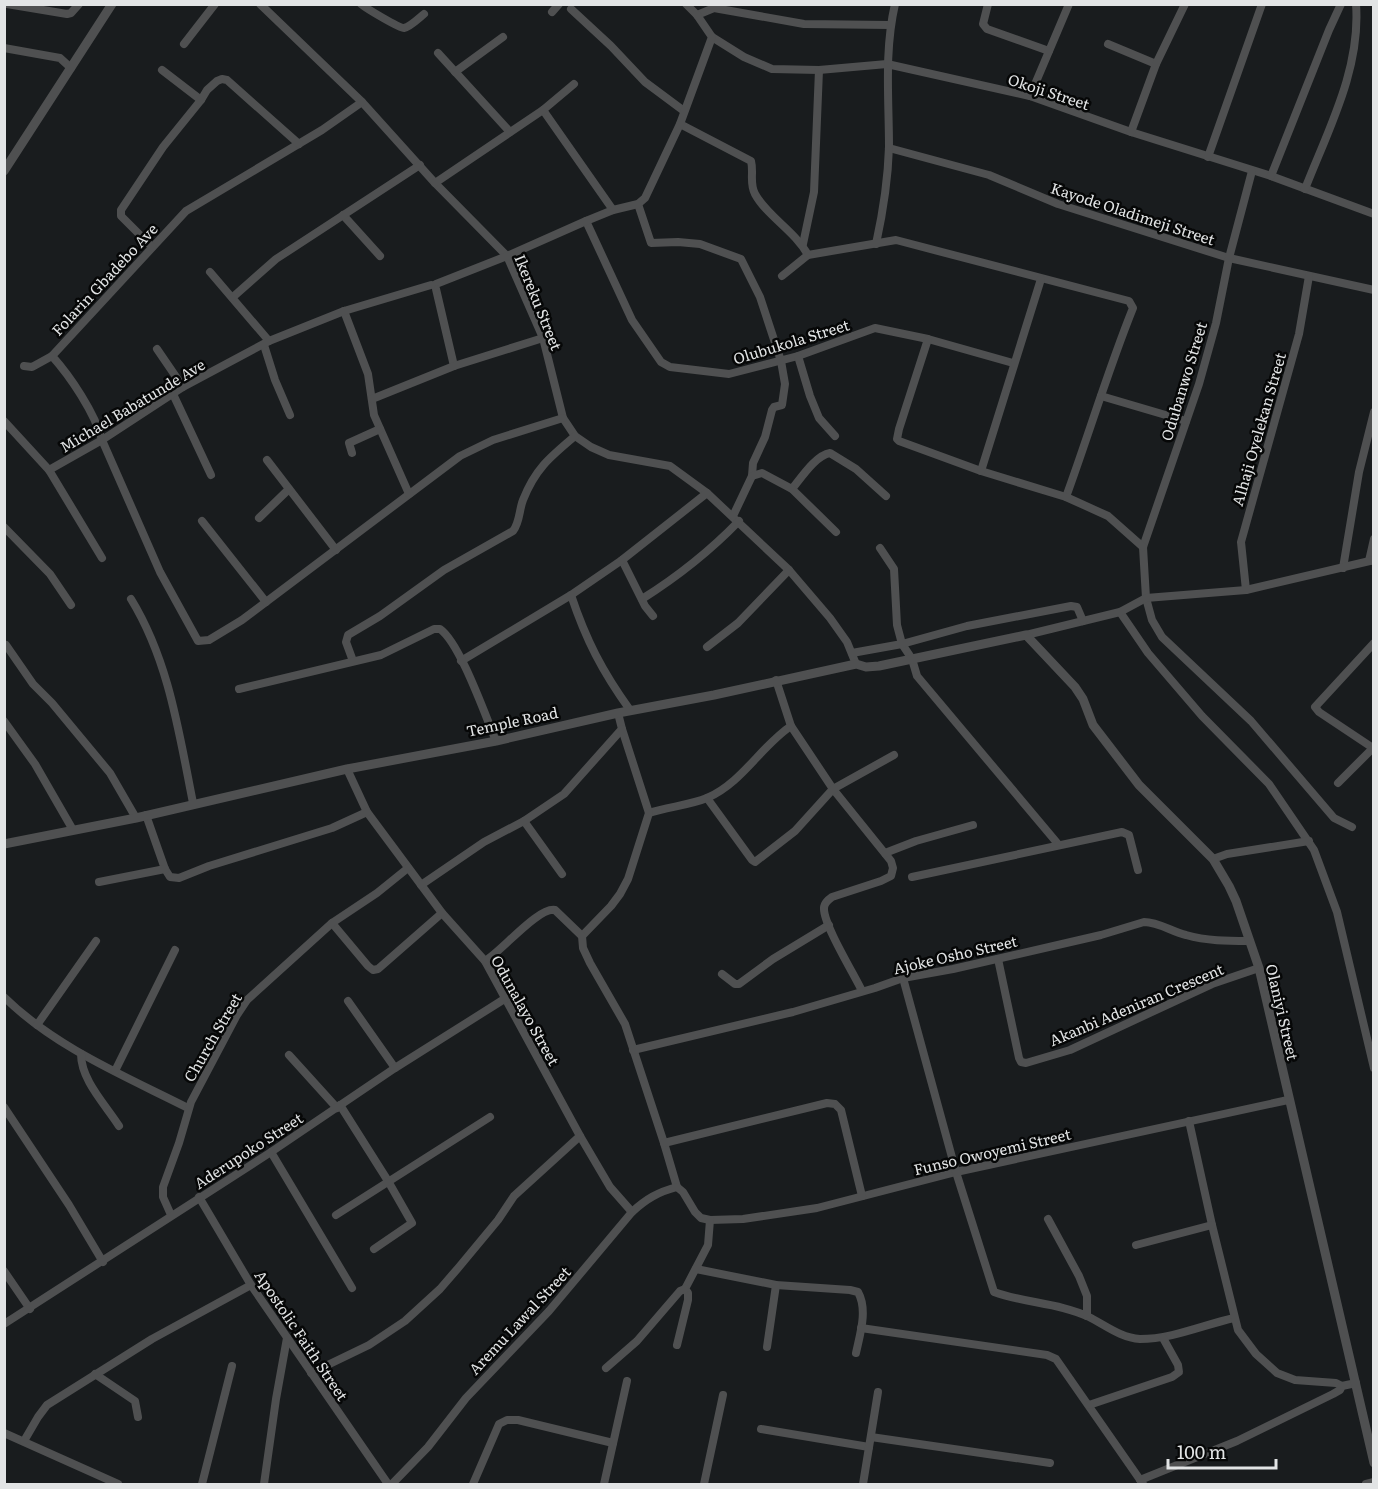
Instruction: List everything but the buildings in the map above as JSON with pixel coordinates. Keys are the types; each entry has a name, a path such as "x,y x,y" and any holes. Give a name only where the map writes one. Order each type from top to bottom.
{"street":[{"path":"7,4 63,9 71,13 79,4"},
{"path":"4,171 112,4"},
{"path":"184,44 215,4"},
{"name":"Ikereku Street","path":"260,4 362,102 435,183 507,256 543,338 563,418 575,436 599,451 670,465 708,493 789,570 830,618 847,642 856,664"},
{"path":"361,4 372,13 401,27 407,27 424,14"},
{"path":"552,12 559,4"},
{"path":"686,4 697,15 712,37 680,124 648,192 638,204 651,243 700,244 741,259 819,418 835,436"},
{"path":"876,244 886,192 889,148 887,64 890,25 895,4"},
{"path":"988,4 983,24 987,29 1049,51"},
{"path":"1030,96 1069,4"},
{"path":"1131,132 1156,64 1185,4"},
{"path":"1208,157 1262,4"},
{"path":"1271,176 1341,4"},
{"path":"1305,189 1351,71 1356,43 1356,4"},
{"path":"697,15 714,8 804,24 890,25"},
{"path":"571,9 645,82 684,111"},
{"path":"455,72 503,37"},
{"name":"Okoji Street","path":"712,37 744,57 772,69 819,70 887,64 1030,96 1131,132 1271,176 1374,214"},
{"path":"1108,44 1156,64"},
{"path":"4,48 60,58 71,68"},
{"path":"438,53 510,132"},
{"path":"162,70 201,100"},
{"path":"803,244 814,192 819,70"},
{"path":"152,247 120,213 163,147 207,90 217,81 227,80 299,144"},
{"path":"435,183 543,110 574,84"},
{"name":"Folarin Gbadebo Ave","path":"266,602 242,620 204,642 198,641 160,572 102,440 99,428 68,376 52,356 186,211 299,144 362,102"},
{"path":"543,110 613,210"},
{"path":"680,124 750,161 753,168 751,183 757,197 803,244 808,255"},
{"name":"Kayode Oladimeji Street","path":"889,148 989,175 1058,204 1229,258 1374,290"},
{"path":"233,297 276,259 420,165"},
{"name":"Odubanwo Street","path":"1252,171 1229,258 1216,323 1186,421 1143,547 1144,599 1162,637 1251,721 1334,818 1352,827"},
{"name":"Michael Babatunde Ave","path":"49,470 102,440 183,387 266,343 344,311 434,286 613,210 638,204"},
{"path":"343,215 380,256"},
{"name":"Olubukola Street","path":"586,221 632,320 661,362 681,370 729,374 789,358 874,328 928,339"},
{"path":"782,276 808,255 896,240 1129,301 1133,308 1117,347 1066,497"},
{"path":"210,272 233,297 266,343 274,380 290,415"},
{"name":"Alhaji Oyelekan Street","path":"1246,590 1241,542 1299,334 1309,276"},
{"path":"981,471 1041,279"},
{"path":"434,286 454,366"},
{"path":"344,311 368,374 372,407 409,494"},
{"path":"372,399 454,366 543,338"},
{"path":"1013,363 928,339 897,439 981,471 1066,497 1108,516 1143,547"},
{"path":"157,349 183,387"},
{"path":"24,366 33,367 52,356"},
{"path":"642,600 686,569 720,541 736,518 752,476 753,463 765,437 772,410 782,405 789,358"},
{"path":"173,394 211,475"},
{"path":"1101,396 1186,421"},
{"path":"1343,568 1359,472 1374,412"},
{"path":"202,521 266,602 460,456 493,441 563,418"},
{"path":"4,421 49,470 102,558"},
{"path":"352,453 349,443 380,429"},
{"path":"353,661 346,642 348,636 444,570 513,531 517,526 524,498 538,469 575,436"},
{"path":"792,489 816,460 830,453 856,469 886,496"},
{"path":"267,460 336,550"},
{"path":"752,476 762,473 792,489 836,532"},
{"path":"259,518 289,489"},
{"path":"461,661 571,595 622,560 708,493"},
{"path":"4,527 50,574 71,605"},
{"path":"1026,635 1122,611 1144,599 1246,590 1343,568 1371,560 1374,539"},
{"path":"880,549 894,569 897,625 902,644 912,659 917,676 1058,844"},
{"path":"622,560 642,600 653,616"},
{"path":"707,647 738,623 789,570"},
{"path":"571,595 585,636 609,681 630,710"},
{"path":"131,599 143,619 163,665 193,803"},
{"path":"852,654 902,644 967,626 1071,606 1077,607 1083,621"},
{"path":"1122,611 1148,653 1202,716 1269,784 1309,841 1337,912 1370,1039 1374,1068"},
{"path":"239,689 381,655 434,629 440,629 454,646 496,741"},
{"name":"Temple Road","path":"4,844 136,818 347,768 496,741 776,680 856,664 866,667 879,666 1026,635"},
{"name":"Olaniyi Street","path":"1026,635 1076,687 1094,725 1139,785 1213,859 1229,886 1258,968 1374,1463"},
{"path":"1338,783 1373,747 1319,712 1315,707 1374,643"},
{"path":"6,645 33,684 110,772 136,818"},
{"path":"776,680 791,726 833,789 885,853 893,868 891,876 826,901 824,908 829,925 862,991"},
{"path":"582,936 620,894 628,879 649,813 618,713"},
{"path":"4,721 34,764 74,830"},
{"path":"649,813 707,798 741,773 791,726"},
{"path":"421,885 484,842 524,821 564,794 622,729"},
{"path":"707,798 755,862 795,831 833,789 894,755"},
{"name":"Odunalayo Street","path":"347,768 367,812 442,913 485,961 580,1136 610,1187 632,1212"},
{"path":"146,815 165,869 170,877 179,878 209,866 332,828 367,812"},
{"path":"524,821 562,874"},
{"path":"885,853 916,841 973,825"},
{"path":"912,877 1111,833 1129,835 1138,870"},
{"path":"1213,859 1227,854 1309,841"},
{"name":"Church Street","path":"171,1215 162,1197 163,1187 189,1108 247,1000 332,923 377,893 408,868"},
{"path":"99,882 165,869"},
{"path":"485,961 494,956 546,910 555,910 582,936 583,948 625,1024 676,1187"},
{"path":"332,923 373,970 378,969 442,913"},
{"name":"Ajoke Osho Street","path":"633,1050 793,1012 903,978 998,959 1101,935 1144,922 1151,922 1184,935 1209,940 1249,940"},
{"path":"722,974 735,984 739,984 772,959 829,925"},
{"path":"37,1025 96,941"},
{"path":"115,1071 175,950"},
{"name":"Akanbi Adeniran Crescent","path":"998,959 1019,1058 1021,1062 1026,1063 1070,1050 1212,984 1258,968"},
{"path":"903,978 956,1172 994,1292 1087,1316 1127,1337 1137,1339 1163,1338 1234,1317"},
{"path":"4,997 37,1025 81,1053 189,1108"},
{"name":"Aderupoko Street","path":"4,1324 103,1262 171,1215 506,998"},
{"path":"348,1001 396,1068"},
{"path":"81,1053 81,1064 85,1075 119,1125"},
{"path":"289,1055 338,1106 388,1181 412,1224 374,1249"},
{"name":"Funso Owoyemi Street","path":"676,1187 683,1192 700,1218 743,1219 796,1211 956,1172 1288,1100"},
{"path":"664,1143 797,1109 828,1103 835,1104 841,1110 862,1196"},
{"path":"4,1107 69,1205 103,1262"},
{"path":"336,1215 490,1117"},
{"path":"1189,1121 1238,1330 1256,1354 1277,1373 1296,1380 1336,1383 1342,1386 1356,1383"},
{"path":"311,1373 369,1345 405,1321 459,1268 498,1220 514,1196 580,1136"},
{"path":"271,1152 352,1288"},
{"name":"Aremu Lawal Street","path":"390,1485 428,1447 466,1398 549,1311 632,1212 645,1200 660,1191 676,1187"},
{"name":"Apostolic Faith Street","path":"200,1197 251,1284 390,1485"},
{"path":"1048,1219 1079,1276 1087,1296 1087,1316"},
{"path":"606,1368 637,1341 680,1291 685,1289 708,1245 710,1220"},
{"path":"1136,1245 1212,1225"},
{"path":"696,1269 776,1285 850,1290 858,1293 862,1300 861,1328 856,1353"},
{"path":"4,1271 30,1309"},
{"path":"24,1442 47,1405 153,1339 251,1284"},
{"path":"767,1347 776,1285"},
{"path":"677,1345 688,1300 688,1293 685,1289"},
{"path":"861,1328 1047,1355 1056,1359 1142,1482 1237,1441 1333,1394 1342,1386"},
{"path":"264,1485 287,1338"},
{"path":"1089,1405 1172,1377 1179,1372 1178,1365 1163,1338"},
{"path":"202,1485 232,1366"},
{"path":"95,1374 135,1401 138,1417"},
{"path":"604,1485 627,1381"},
{"path":"863,1485 878,1392"},
{"path":"704,1485 723,1395"},
{"path":"473,1485 499,1424 507,1420 518,1420 613,1443"},
{"path":"761,1429 869,1447"},
{"path":"4,1433 118,1485"},
{"path":"871,1437 1050,1463"},
{"path":"1366,1485 1374,1482"}]}
